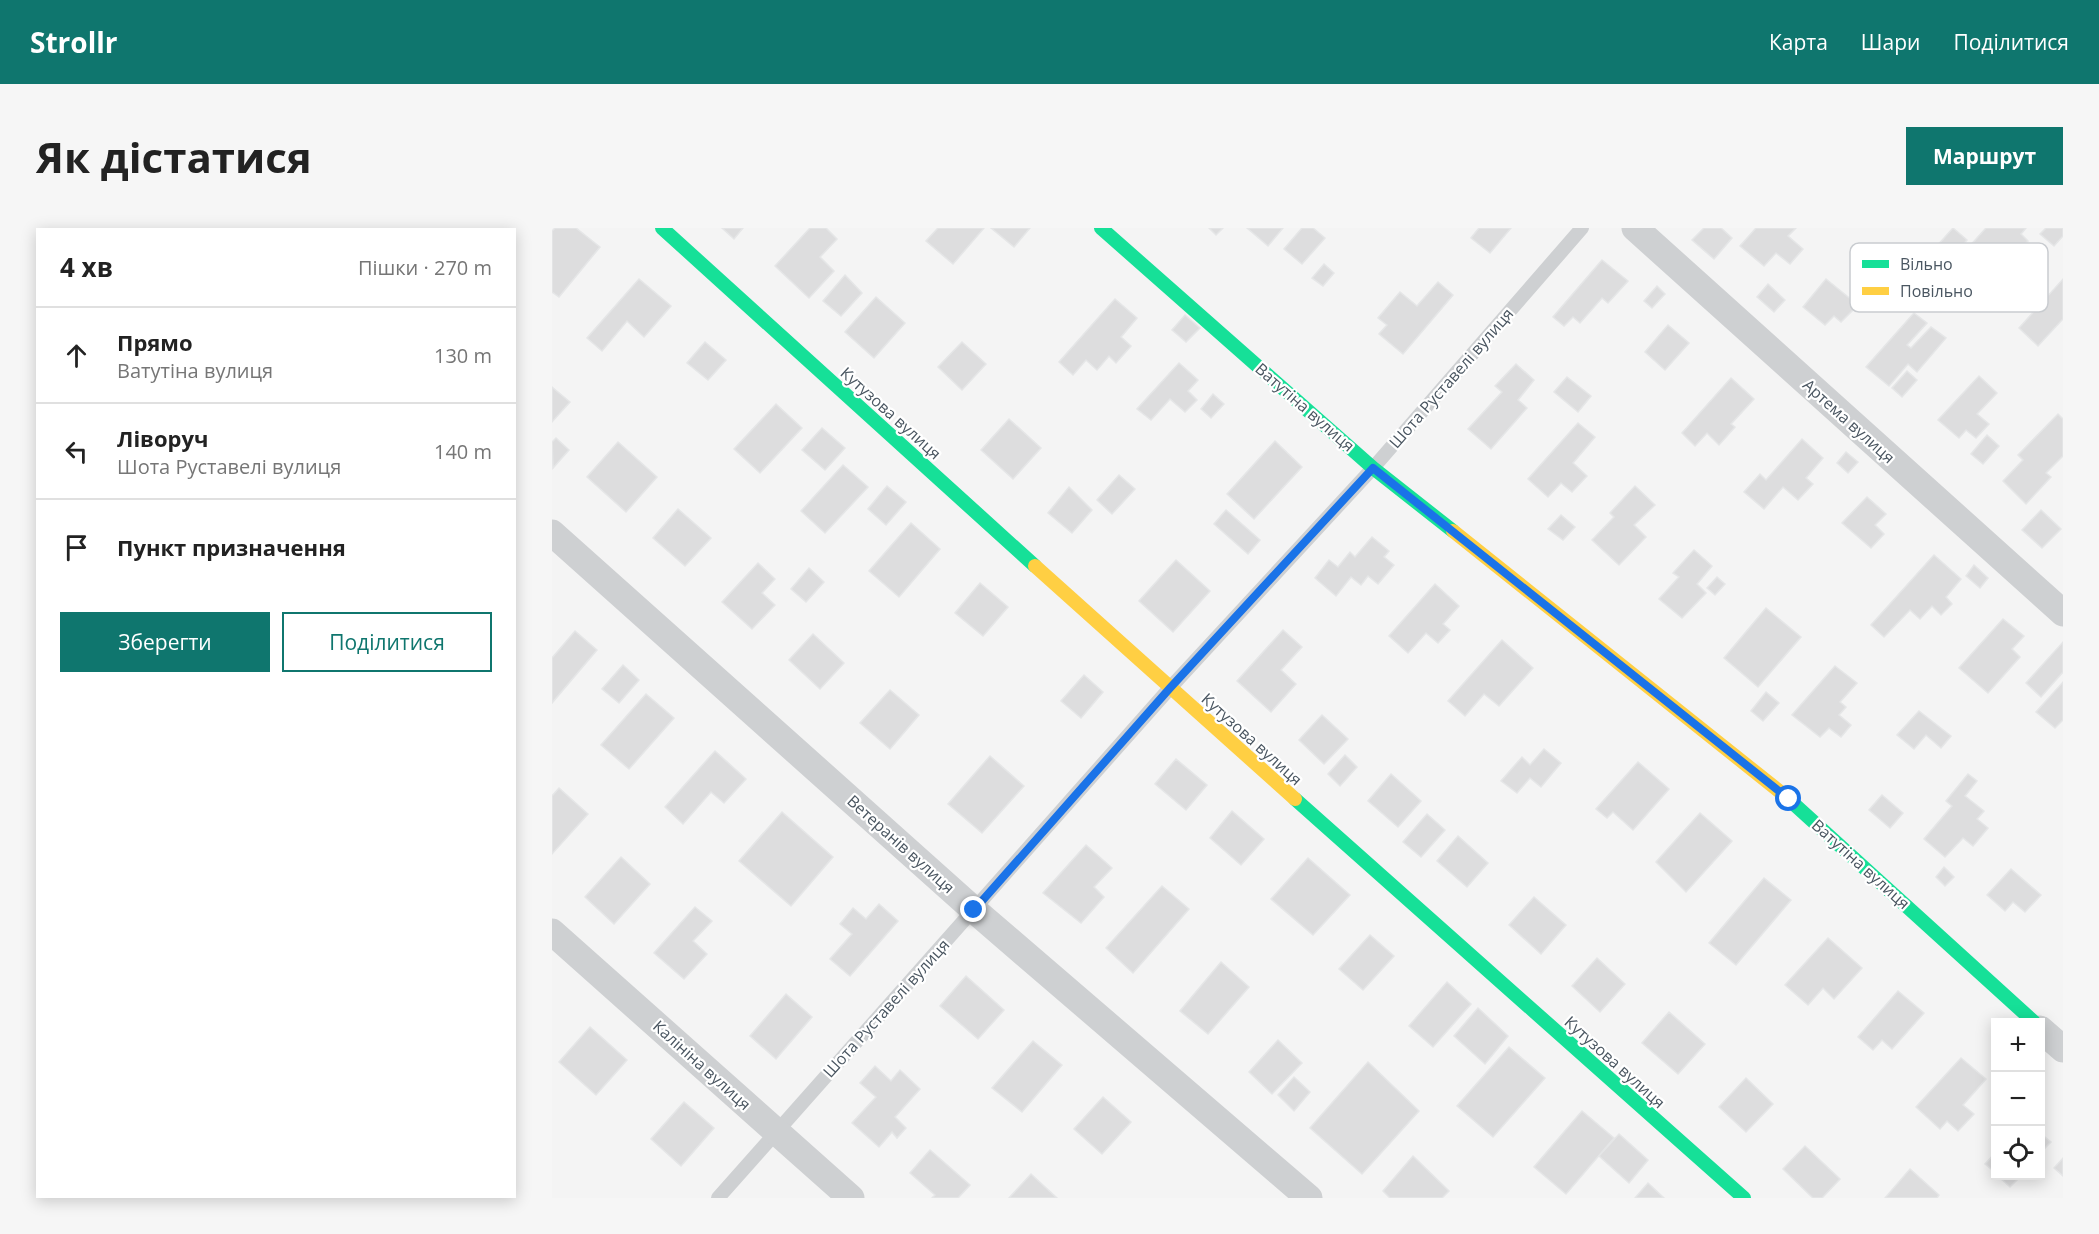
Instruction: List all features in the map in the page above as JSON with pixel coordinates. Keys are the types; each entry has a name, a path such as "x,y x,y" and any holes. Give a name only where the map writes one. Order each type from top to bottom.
{"street":[{"name":"Кутузова вулиця","path":"662,228 1170,688 1744,1198"},
{"name":"Ватутіна вулиця","path":"1101,228 1373,468 1789,799 2029,1018"},
{"name":"Артема вулиця","path":"1635,228 2063,613"},
{"name":"Ветеранів вулиця","path":"552,533 974,910 1309,1198"},
{"name":"Калініна вулиця","path":"552,932 851,1198"},
{"path":"2045,1033 2063,1049"}],"lane":[{"name":"Шота Руставелі вулиця","path":"718,1198 1170,688 1373,468 1582,228"}],"building":[{"path":"555,228 576,228 600,247 559,297 552,292 552,231"},
{"path":"722,228 743,228 734,239"},
{"path":"810,228 826,228 837,239 820,257 834,271 809,298 775,266"},
{"path":"938,228 984,228 953,264 926,241"},
{"path":"991,228 1030,228 1014,247"},
{"path":"1209,228 1223,228 1216,235"},
{"path":"1247,228 1283,228 1268,246"},
{"path":"1302,228 1313,228 1325,238 1302,264 1284,249"},
{"path":"1479,228 1511,228 1490,253 1471,238"},
{"path":"1704,228 1721,228 1732,238 1714,259 1692,240"},
{"path":"1756,228 1796,228 1788,236 1803,249 1790,264 1776,253 1764,266 1740,246"},
{"path":"1953,228 1967,240 1964,243 1940,243"},
{"path":"1986,228 2026,228 2021,234 2028,241 2026,243 1972,243"},
{"path":"2046,228 2063,228 2063,236 2054,246 2040,234"},
{"path":"1602,260 1628,281 1608,303 1602,298 1580,323 1573,317 1564,326 1553,317"},
{"path":"1324,264 1334,273 1323,286 1312,278"},
{"path":"845,275 862,293 841,316 823,301"},
{"path":"639,279 671,306 644,337 627,321 602,351 587,338"},
{"path":"1826,279 1850,298 1851,312 1841,322 1834,316 1825,325 1803,307"},
{"path":"2063,279 2063,319 2038,346 2019,328 2033,312 2048,312 2048,296"},
{"path":"1438,282 1453,295 1403,354 1379,334 1387,325 1378,318 1400,292 1417,306"},
{"path":"1768,284 1785,300 1774,312 1757,297"},
{"path":"1657,286 1665,294 1652,308 1644,301"},
{"path":"876,297 905,323 874,358 845,332"},
{"path":"1115,299 1137,318 1121,337 1131,346 1116,363 1109,356 1097,370 1086,360 1073,375 1059,362"},
{"path":"1914,313 1927,323 1907,345 1911,348 1931,327 1946,338 1917,372 1908,364 1889,386 1866,367"},
{"path":"1185,315 1200,328 1186,342 1172,330"},
{"path":"1668,325 1689,343 1665,370 1645,352"},
{"path":"705,342 726,360 708,380 687,363"},
{"path":"962,342 986,364 962,390 938,367"},
{"path":"1179,363 1198,380 1188,391 1197,400 1185,412 1170,399 1151,420 1137,409"},
{"path":"1516,364 1534,380 1518,400 1527,408 1491,449 1468,429 1502,392 1495,386"},
{"path":"1907,371 1917,380 1902,397 1892,388"},
{"path":"1979,376 1997,393 1977,414 1989,424 1976,438 1966,430 1959,438 1938,420"},
{"path":"1567,377 1591,396 1578,412 1554,392"},
{"path":"1731,378 1754,399 1731,424 1735,427 1719,445 1707,433 1695,446 1682,433"},
{"path":"552,387 570,402 552,422"},
{"path":"1213,394 1224,404 1211,418 1201,409"},
{"path":"776,404 802,428 760,473 734,449"},
{"path":"2058,414 2063,419 2063,456 2046,473 2051,477 2026,504 2003,481 2023,460 2018,455"},
{"path":"1009,419 1041,448 1013,479 981,450"},
{"path":"1578,423 1595,437 1573,463 1587,476 1572,492 1561,483 1548,497 1528,479"},
{"path":"822,428 845,448 825,470 802,450"},
{"path":"1987,435 1999,446 1983,464 1971,454"},
{"path":"556,438 569,450 553,468 552,442"},
{"path":"1802,439 1823,458 1806,478 1813,484 1798,500 1783,487 1764,509 1744,492 1760,474 1766,480"},
{"path":"1275,441 1302,467 1254,519 1227,494"},
{"path":"618,442 657,477 626,512 587,477"},
{"path":"1846,452 1858,462 1848,473 1837,463"},
{"path":"843,465 868,487 825,533 801,511"},
{"path":"1119,475 1135,489 1112,514 1097,500"},
{"path":"887,486 906,502 886,525 868,509"},
{"path":"1635,486 1655,505 1634,525 1646,537 1619,565 1592,540 1614,517 1610,513"},
{"path":"1069,487 1092,510 1072,533 1048,513"},
{"path":"1867,497 1886,514 1875,525 1884,534 1871,548 1842,523"},
{"path":"678,509 711,538 685,566 653,538"},
{"path":"1226,510 1260,540 1248,554 1214,524"},
{"path":"2041,510 2061,529 2042,548 2022,530"},
{"path":"1561,515 1575,527 1563,540 1548,529"},
{"path":"911,523 940,549 899,597 869,571"},
{"path":"1372,537 1389,551 1384,557 1394,565 1378,584 1368,576 1361,585 1351,577 1336,596 1315,578 1329,560 1338,567 1350,552 1355,557"},
{"path":"1694,550 1712,566 1697,584 1706,593 1682,618 1659,599 1679,577 1673,573"},
{"path":"1934,555 1961,579 1946,597 1952,604 1941,615 1932,606 1920,619 1910,610 1884,637 1871,625"},
{"path":"1176,560 1210,591 1173,632 1139,601"},
{"path":"758,563 775,579 762,593 775,605 752,629 722,602"},
{"path":"1974,565 1988,578 1980,588 1966,576"},
{"path":"809,568 824,582 806,602 791,589"},
{"path":"1717,577 1725,584 1715,595 1707,588"},
{"path":"980,583 1008,607 983,636 955,613"},
{"path":"1435,584 1459,606 1443,624 1450,630 1438,643 1426,633 1408,653 1389,636"},
{"path":"1766,608 1801,637 1758,687 1724,658"},
{"path":"2003,619 2024,636 2012,649 2020,657 1988,693 1959,668"},
{"path":"1283,630 1302,647 1281,670 1296,684 1271,712 1237,681"},
{"path":"575,631 597,650 552,703 552,658"},
{"path":"813,634 844,663 820,689 789,660"},
{"path":"1502,640 1533,668 1499,706 1484,694 1465,716 1448,701"},
{"path":"2063,642 2063,672 2041,697 2026,683"},
{"path":"623,665 639,680 619,703 602,689"},
{"path":"1835,666 1857,683 1840,702 1846,707 1839,715 1851,725 1841,737 1829,728 1820,737 1792,715"},
{"path":"1084,675 1103,692 1081,718 1061,701"},
{"path":"2063,682 2063,720 2055,728 2036,712"},
{"path":"890,690 919,715 890,749 860,723"},
{"path":"1766,692 1779,703 1763,721 1751,711"},
{"path":"646,694 674,718 629,769 601,745"},
{"path":"1919,711 1951,736 1941,748 1926,735 1914,749 1897,735"},
{"path":"1322,715 1348,739 1324,764 1299,740"},
{"path":"1544,749 1561,763 1541,787 1530,778 1517,793 1501,781 1522,757 1530,765"},
{"path":"715,751 746,779 724,803 711,792 683,824 665,807"},
{"path":"1345,755 1357,767 1340,786 1328,774"},
{"path":"990,756 1024,786 982,833 948,804"},
{"path":"1176,759 1207,785 1186,810 1155,784"},
{"path":"1638,762 1669,789 1633,830 1613,812 1607,818 1596,809"},
{"path":"1391,774 1421,801 1398,827 1368,801"},
{"path":"1968,774 1977,781 1965,796 1984,811 1977,819 1988,828 1973,846 1963,838 1945,857 1924,839 1952,806 1946,801"},
{"path":"559,788 588,814 552,854 552,796"},
{"path":"1882,795 1903,813 1890,828 1869,810"},
{"path":"1232,811 1264,839 1241,865 1210,838"},
{"path":"782,812 833,857 791,906 739,861"},
{"path":"1700,813 1732,841 1686,892 1656,862"},
{"path":"1427,814 1445,830 1421,857 1403,842"},
{"path":"1458,836 1488,863 1467,887 1437,861"},
{"path":"1086,845 1112,868 1094,887 1104,897 1081,923 1043,893"},
{"path":"621,857 650,884 614,924 585,897"},
{"path":"1308,858 1350,895 1313,935 1271,899"},
{"path":"1944,867 1954,877 1945,886 1936,877"},
{"path":"2011,869 2041,895 2025,912 2013,902 2005,911 1987,895"},
{"path":"1764,878 1791,900 1736,965 1709,943"},
{"path":"1162,886 1189,909 1133,973 1106,948"},
{"path":"1534,897 1566,925 1541,954 1509,925"},
{"path":"879,904 898,921 850,976 830,959 852,934 840,924 853,908 866,919"},
{"path":"695,907 712,921 693,941 707,954 684,979 654,953"},
{"path":"1370,935 1394,956 1363,990 1339,969"},
{"path":"1828,938 1862,968 1834,999 1823,988 1808,1005 1785,985"},
{"path":"1597,958 1625,984 1600,1012 1572,986"},
{"path":"1221,962 1249,987 1208,1034 1180,1011"},
{"path":"966,976 1004,1010 978,1039 940,1006"},
{"path":"1447,982 1471,1004 1433,1047 1409,1026"},
{"path":"1898,991 1924,1013 1892,1049 1882,1040 1873,1050 1858,1037"},
{"path":"786,994 812,1017 776,1059 750,1036"},
{"path":"1478,1008 1508,1036 1485,1064 1454,1036"},
{"path":"1669,1012 1705,1044 1678,1074 1642,1043"},
{"path":"590,1027 627,1060 596,1095 559,1062"},
{"path":"1278,1040 1302,1063 1272,1094 1249,1072"},
{"path":"1033,1041 1062,1065 1022,1112 992,1088"},
{"path":"1509,1047 1545,1078 1493,1137 1457,1106"},
{"path":"1961,1058 1986,1079 1963,1105 1974,1114 1958,1131 1947,1121 1940,1129 1916,1107"},
{"path":"1368,1062 1419,1111 1362,1174 1310,1128"},
{"path":"875,1066 891,1081 900,1070 920,1089 895,1117 906,1128 897,1138 892,1132 879,1147 852,1123 876,1097 860,1083"},
{"path":"1294,1077 1310,1092 1294,1111 1278,1095"},
{"path":"1746,1078 1773,1104 1746,1132 1719,1107"},
{"path":"1103,1097 1131,1122 1102,1154 1074,1129"},
{"path":"684,1102 714,1128 681,1166 651,1139"},
{"path":"1582,1111 1614,1138 1566,1194 1534,1167"},
{"path":"1619,1134 1648,1160 1629,1183 1599,1156"},
{"path":"2045,1137 2051,1142 2045,1148"},
{"path":"1805,1146 1840,1179 1822,1198 1813,1198 1783,1169"},
{"path":"930,1150 970,1185 958,1198 932,1198 935,1195 910,1173"},
{"path":"1413,1156 1449,1191 1442,1198 1390,1198 1383,1191"},
{"path":"1991,1157 1991,1169 1985,1164"},
{"path":"2063,1158 2063,1176 2054,1168"},
{"path":"1910,1169 1939,1195 1937,1198 1885,1198"},
{"path":"1031,1174 1057,1198 1009,1198"},
{"path":"2002,1180 2017,1180 2010,1187"},
{"path":"1648,1183 1664,1198 1635,1198"}],"traffic: fast":[{"path":"662,228 1035,566"},
{"path":"1101,228 1373,468 1453,531"},
{"path":"1784,795 2030,1018"},
{"path":"1295,799 1744,1198"}],"traffic: slow":[{"path":"1453,531 1784,795"},
{"path":"1035,566 1295,799"}],"route":[{"path":"974,910 1170,688 1373,468 1789,799"}]}
